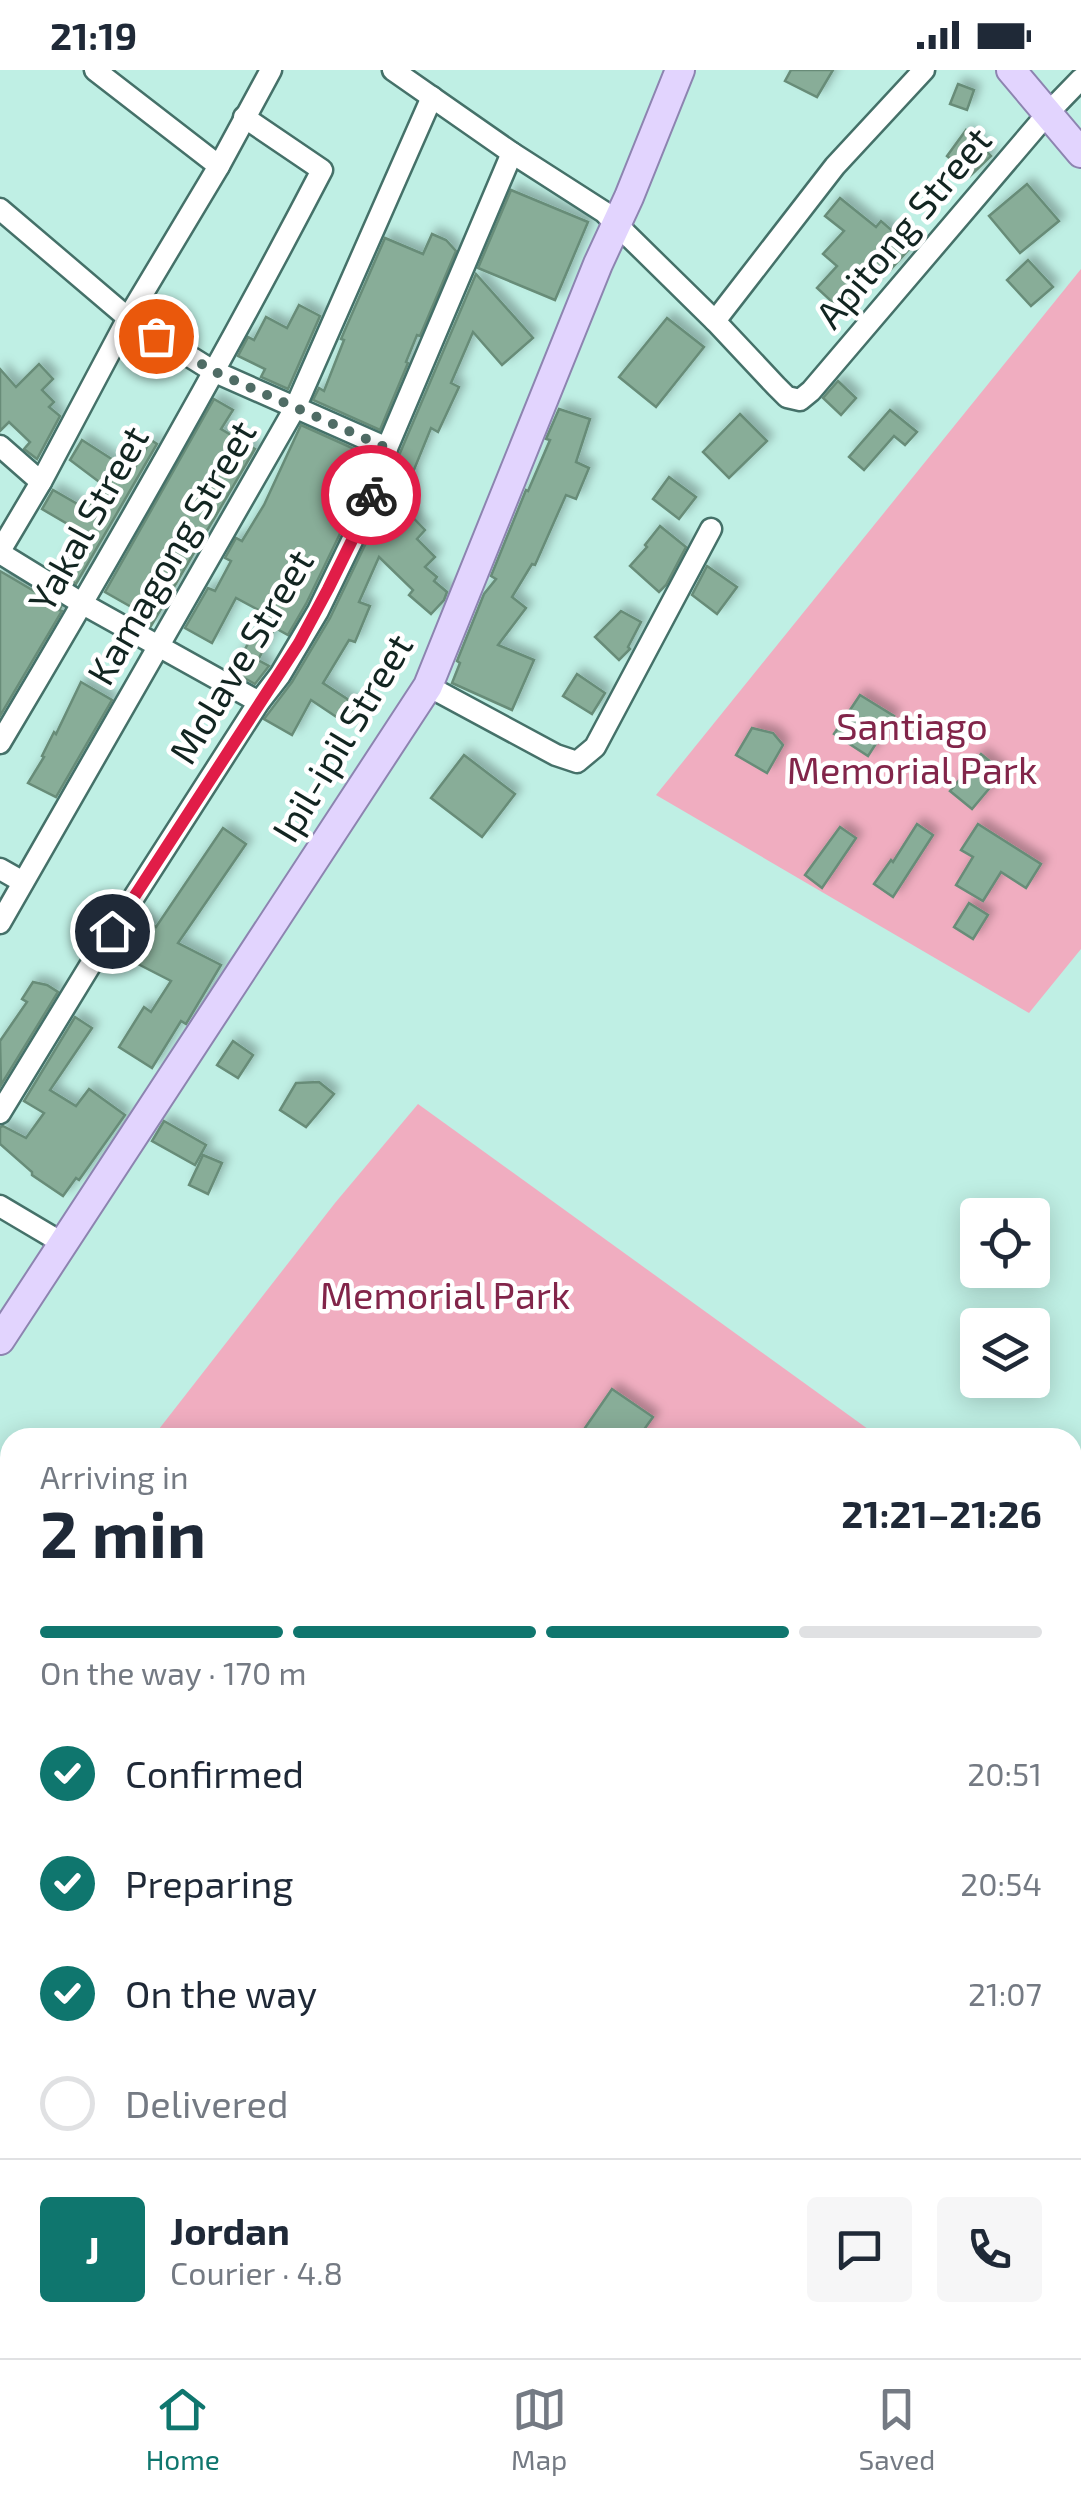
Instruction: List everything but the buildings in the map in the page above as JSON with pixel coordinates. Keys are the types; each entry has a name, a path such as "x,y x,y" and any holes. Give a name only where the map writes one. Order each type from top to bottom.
{"main road":[{"name":"Ipil-ipil Street","path":"0,1340 428,686 680,70"},
{"path":"1005,71 1081,153"}],"street":[{"path":"96,70 218,166"},
{"path":"259,702 82,604 0,552 128,318 271,70"},
{"path":"394,70 616,223 715,321 835,166 924,70"},
{"name":"Apitong Street","path":"715,321 776,386 787,396 800,400 812,391 1081,79"},
{"name":"Kamagong Street","path":"0,923 295,408 432,97"},
{"name":"Yakal Street","path":"0,742 82,604 322,170 244,116"},
{"name":"Molave Street","path":"0,1114 91,964 318,611 364,516 387,448 512,154"},
{"path":"0,209 128,318 213,371 387,448"},
{"path":"0,446 41,482"},
{"path":"428,686 556,755 577,762 596,747 711,529"},
{"path":"0,869 23,882"},
{"path":"0,1206 64,1244"}],"green space":[{"name":"Santiago Memorial Park","path":"1081,269 1081,949 1029,1013 656,795"},
{"name":"Memorial Park","path":"418,1104 867,1428 160,1428 335,1203"}],"way so far":[{"path":"156,336 213,371 387,448 371,495"}],"route":[{"path":"112,931 299,643 318,611 371,495"}]}
